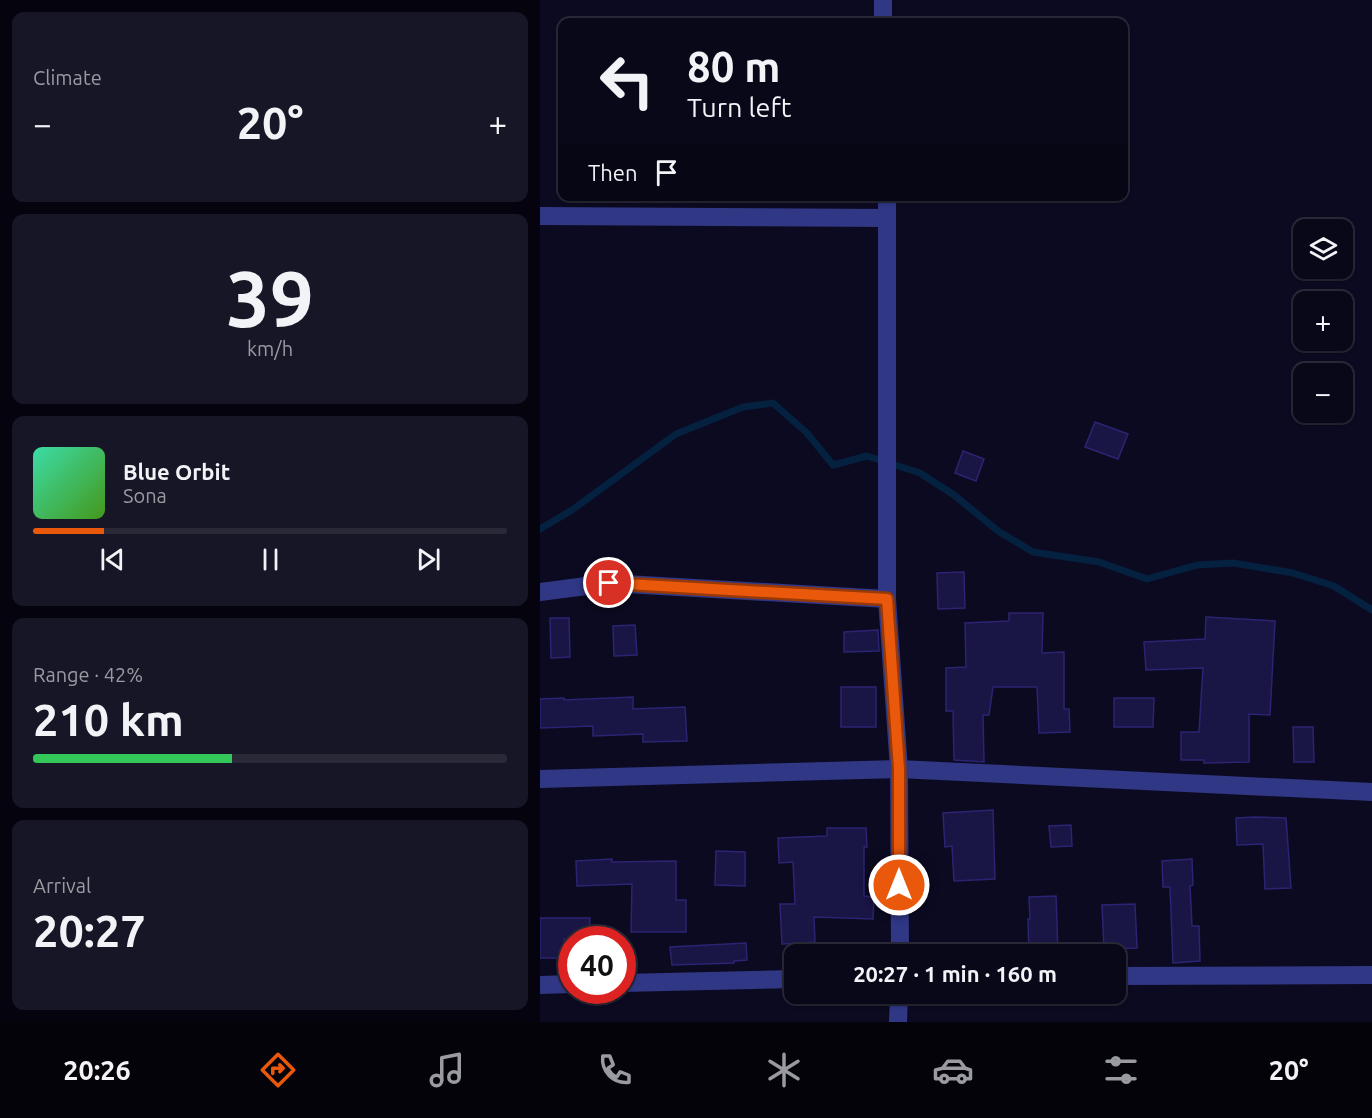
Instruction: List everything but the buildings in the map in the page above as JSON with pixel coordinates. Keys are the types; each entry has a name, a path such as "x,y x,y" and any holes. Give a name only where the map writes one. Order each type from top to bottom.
{"street":[{"path":"883,0 883,18"},
{"path":"887,201 887,599 899,769 900,944"},
{"path":"540,216 888,218"},
{"path":"540,592 609,583 887,599"},
{"path":"540,779 899,769 1372,792"},
{"path":"1126,976 1372,975"},
{"path":"636,983 784,979"},
{"path":"540,984 558,984"},
{"path":"898,1022 899,1004"}],"waterway":[{"path":"540,529 572,510 676,434 743,407 773,403 807,433 833,465 867,456 920,473 954,495 998,531 1033,552 1099,562 1147,579 1197,565 1233,563 1293,573 1334,586 1372,610"}],"route":[{"path":"609,583 887,599 899,769 899,885"}]}
